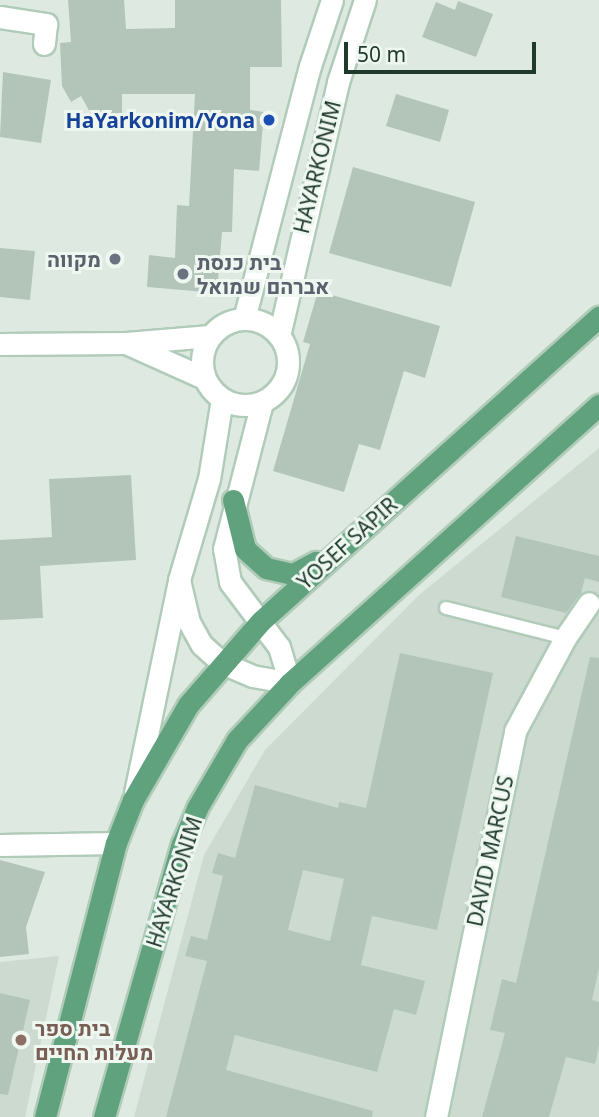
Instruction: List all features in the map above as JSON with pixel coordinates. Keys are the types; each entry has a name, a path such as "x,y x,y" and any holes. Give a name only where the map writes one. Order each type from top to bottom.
{"main road":[{"name":"YOSEF SAPIR","path":"133,800 188,705 261,621 599,317"},
{"path":"290,683 599,405"},
{"path":"233,500 245,549 266,568 293,574 337,552"},
{"name":"HAYARKONIM","path":"104,1117 182,844 197,808 237,740 290,683"},
{"path":"45,1117 116,844 133,800"}],"street":[{"name":"HAYARKONIM","path":"244,319 310,66 332,0"},
{"name":"HAYARKONIM","path":"279,337 338,82 365,0"},
{"path":"0,17 46,24 44,44"},
{"path":"126,343 204,378 222,399 234,404 262,402 274,395 288,371 288,357 279,337 263,323 244,319 221,326 210,336 203,349 204,378"},
{"path":"0,344 126,343 210,336"},
{"path":"133,800 179,580 209,480 222,399"},
{"path":"179,580 189,622 202,645 222,663 252,676 290,683 279,647 230,582 224,549 233,500 262,402"},
{"name":"DAVID MARCUS","path":"436,1117 515,731 565,638 594,604"},
{"path":"0,845 116,844"}],"lane":[{"path":"446,608 565,638"}],"shaded area":[{"path":"599,448 599,1117 134,1117 204,855 265,750 419,595"},
{"name":"בית ספר מעלות החיים","path":"59,956 25,1117 0,1117 0,962"}],"building":[{"path":"68,0 124,0 126,29 175,28 175,0 281,0 282,67 250,67 250,110 264,112 259,171 234,169 232,232 222,232 217,293 147,287 149,255 175,258 177,205 189,206 195,94 122,94 122,113 91,114 81,96 71,102 62,86 60,43 71,42"},
{"path":"458,1 493,14 476,57 422,37 436,2 455,10"},
{"path":"3,72 51,80 41,143 0,137"},
{"path":"396,94 449,110 440,142 386,126"},
{"path":"353,167 475,202 451,287 329,253"},
{"path":"0,248 35,251 30,300 0,297"},
{"path":"318,291 440,326 425,378 404,371 380,450 359,444 344,492 273,471 310,344 303,342"},
{"path":"131,475 136,560 40,566 43,618 0,620 0,540 52,537 49,479"},
{"path":"516,536 599,556 599,582 585,578 581,593 566,613 501,597"},
{"path":"400,653 493,673 437,930 372,916 361,965 425,981 416,1015 394,1009 377,1072 235,1035 226,1070 373,1111 372,1117 166,1117 207,961 185,956 191,936 207,940 223,876 212,873 218,853 235,858 255,785 338,808 339,802 366,808","holes":["303,870 344,879 330,941 288,930"]},
{"path":"590,657 599,658 599,968 592,1000 599,1002 599,1045 595,1064 566,1057 549,1117 482,1117 505,1033 490,1030 502,979 516,983"},
{"path":"0,860 45,872 26,927 29,954 0,957"},
{"path":"0,993 30,1000 8,1095 0,1094"}],"place":[{"name":"HaYarkonim/Yona","path":"269,120"},
{"name":"מקווה","path":"115,259"},
{"name":"בית כנסת אברהם שמואל","path":"183,274"},
{"name":"בית ספר מעלות החיים","path":"21,1040"}]}
